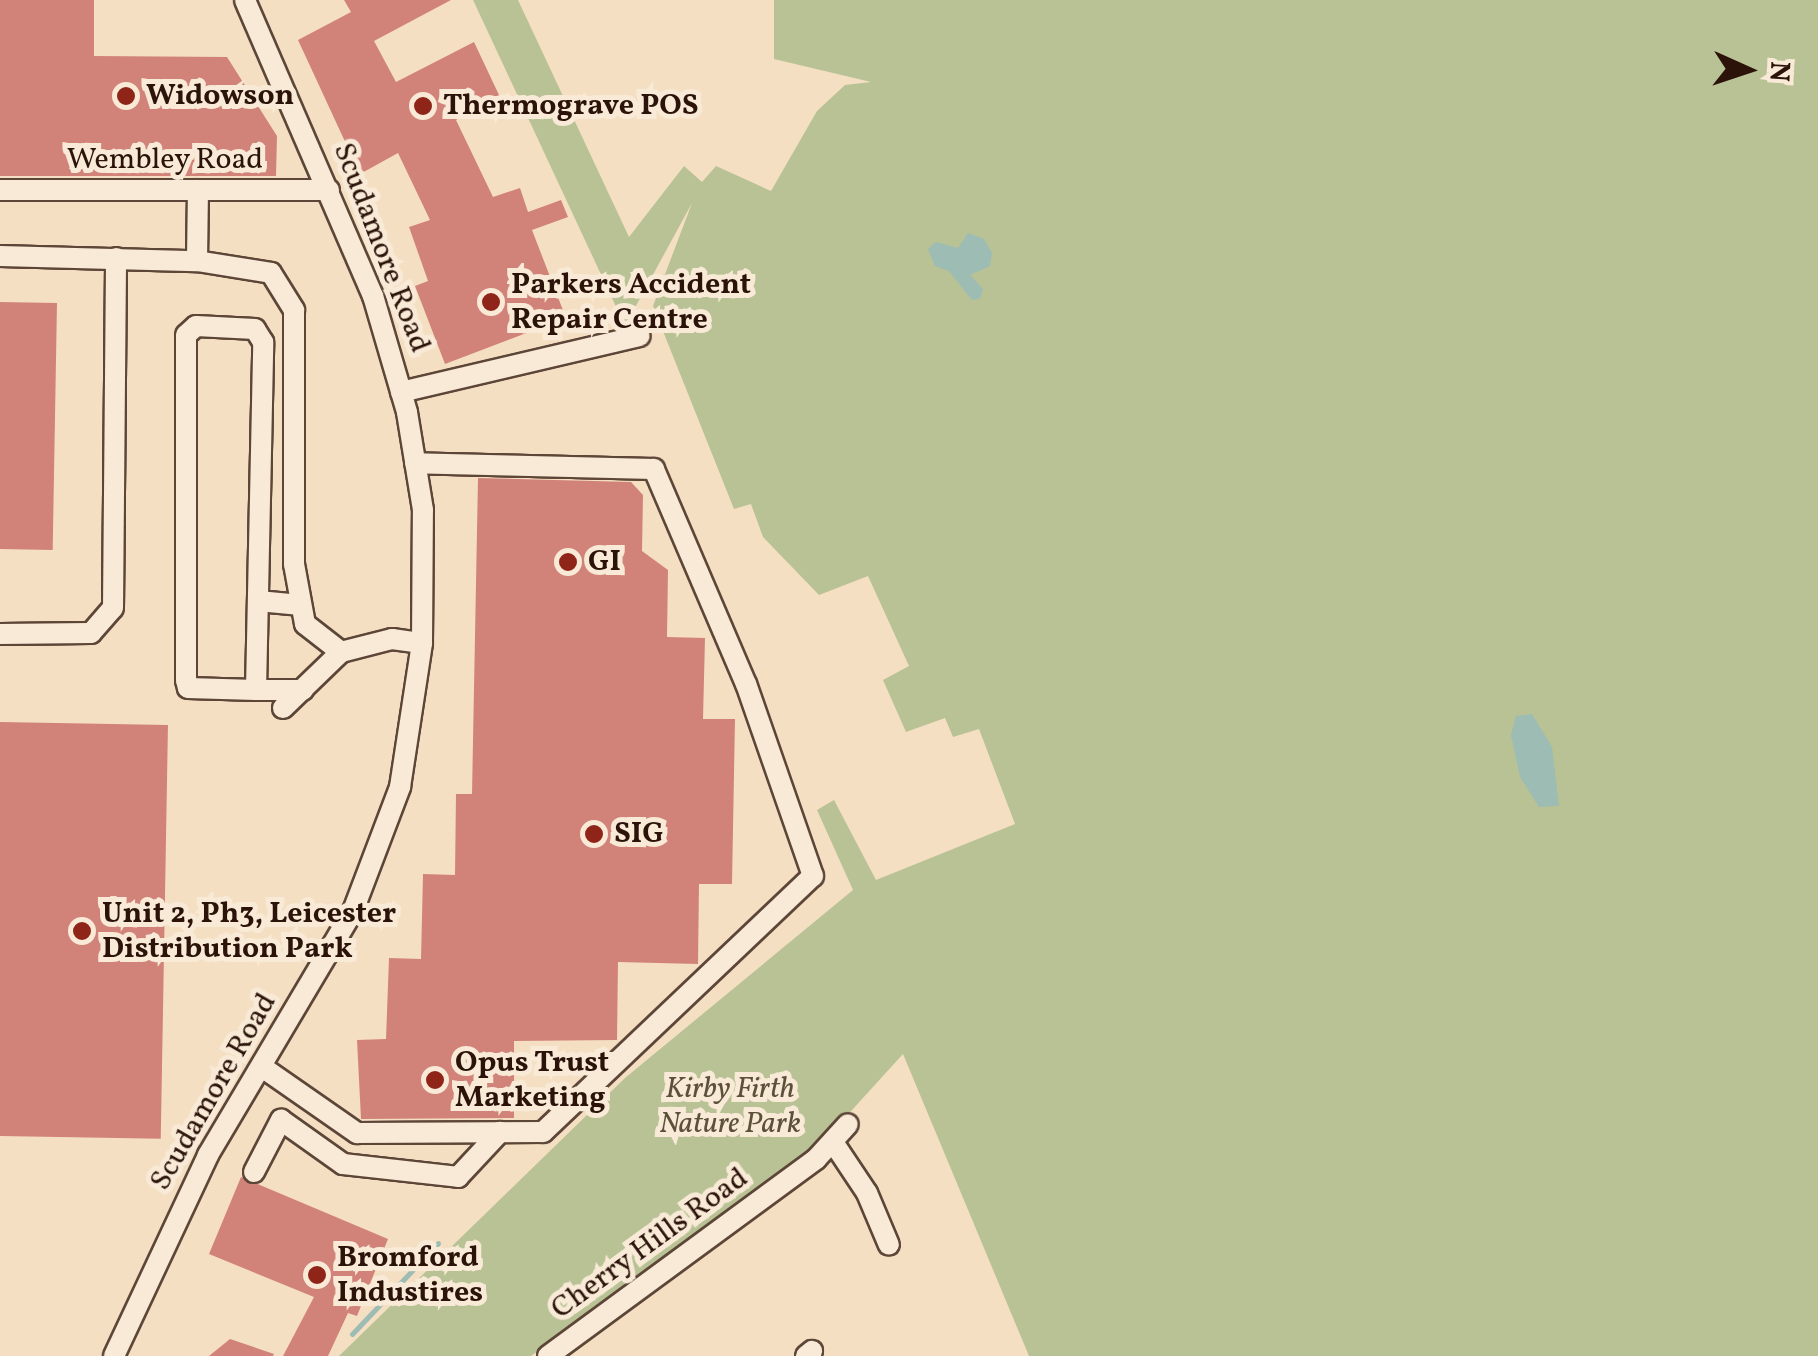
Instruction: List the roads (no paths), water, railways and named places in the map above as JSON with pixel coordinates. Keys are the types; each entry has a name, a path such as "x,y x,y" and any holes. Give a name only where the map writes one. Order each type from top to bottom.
{"street":[{"name":"Scudamore Road","path":"114,1356 208,1155 352,911 400,787 422,643 423,510 401,392 373,296 245,0"},
{"name":"Wembley Road","path":"0,190 329,190"},
{"path":"197,260 198,190"},
{"path":"0,256 197,260 271,274 294,310 294,564 305,624 340,652"},
{"path":"0,634 90,633 113,608 116,258"},
{"path":"256,690 263,342 255,329 196,326 186,335 188,688 256,690 304,690"},
{"path":"401,392 640,336"},
{"path":"262,1067 357,1133 543,1132 813,876 746,684 654,469 415,462"},
{"path":"258,601 302,605"},
{"path":"283,708 340,652 392,639 422,643"},
{"path":"254,1172 281,1120 342,1164 458,1177 500,1132"},
{"name":"Cherry Hills Road","path":"548,1356 570,1350 833,1142 848,1124"},
{"path":"833,1142 867,1193 889,1245"}],"water":[{"path":"968,233 984,239 992,253 990,266 970,275 983,289 980,299 972,300 949,271 935,266 928,249 936,242 958,248"},
{"path":"1532,714 1552,747 1559,806 1539,807 1520,777 1511,735 1516,716"}],"waterway":[{"path":"352,1334 438,1243"}],"place":[{"name":"Widowson","path":"126,96"},
{"name":"Thermograve POS","path":"423,106"},
{"name":"Parkers Accident Repair Centre","path":"491,302"},
{"name":"GI","path":"568,562"},
{"name":"SIG","path":"594,834"},
{"name":"Unit 2, Ph3, Leicester Distribution Park","path":"82,931"},
{"name":"Opus Trust Marketing","path":"435,1080"},
{"name":"Bromford Industires","path":"317,1275"}],"park label":[{"name":"Kirby Firth Nature Park","path":"730,1106"}]}
